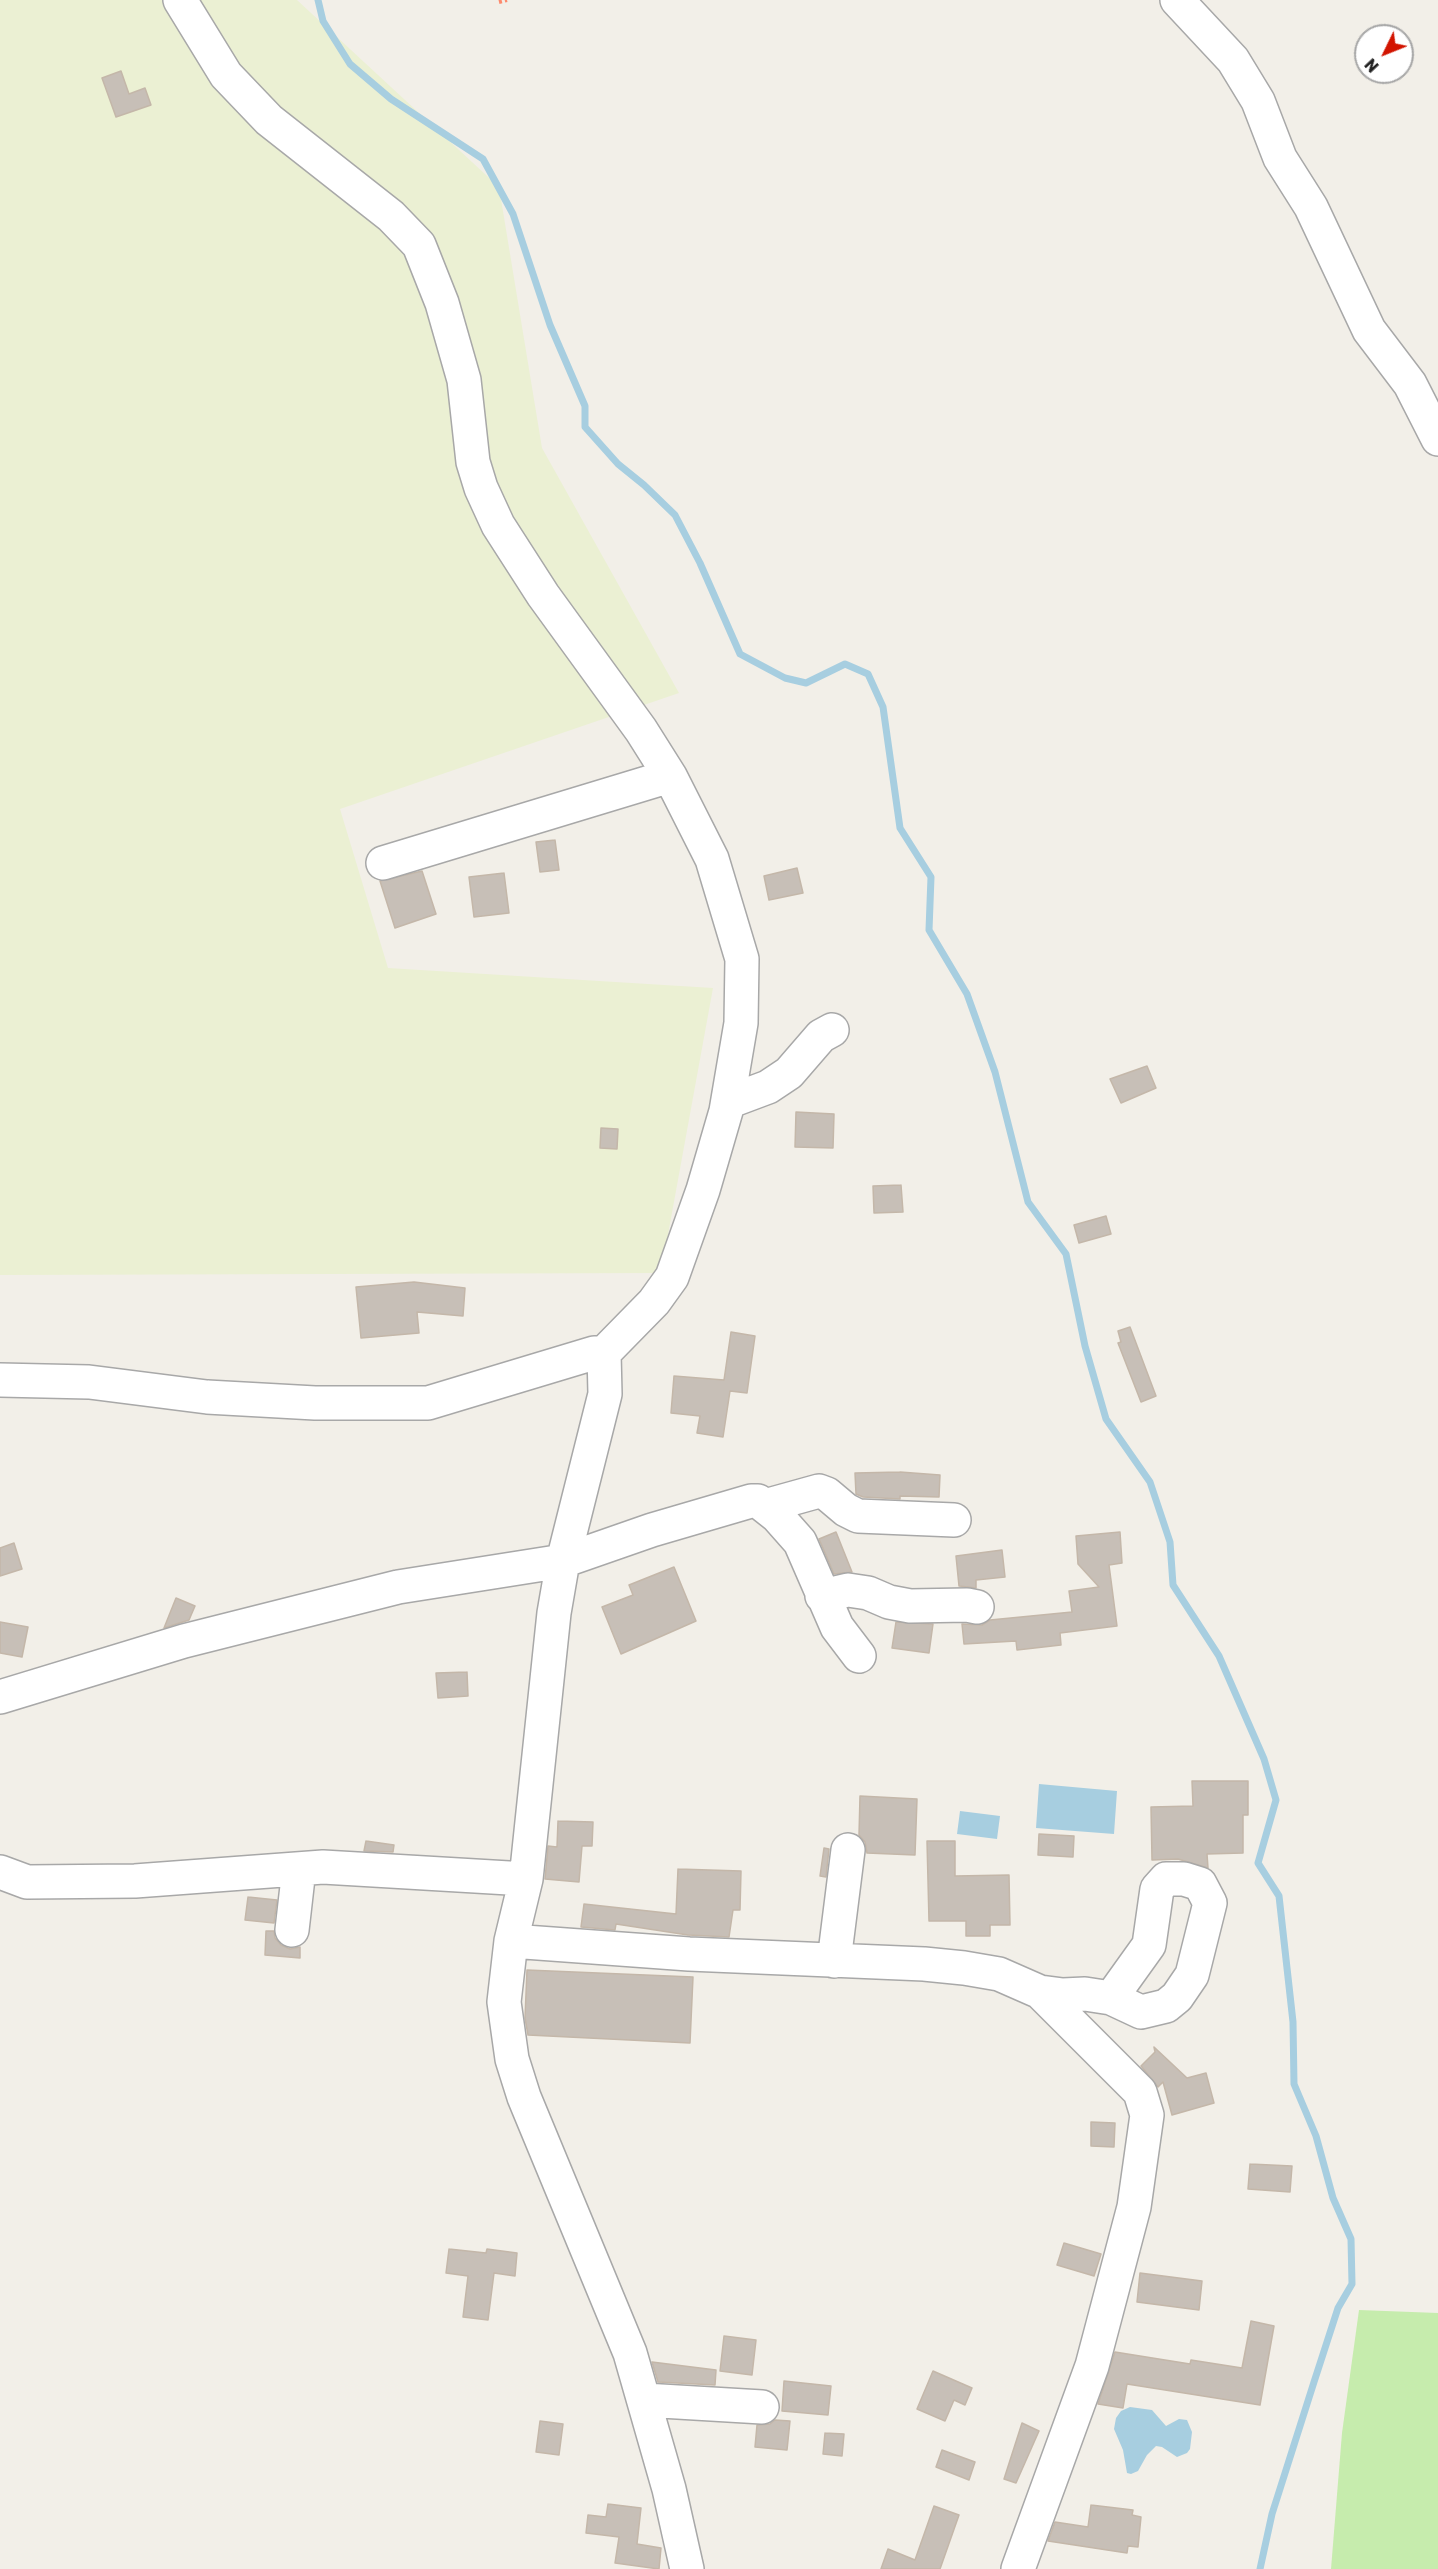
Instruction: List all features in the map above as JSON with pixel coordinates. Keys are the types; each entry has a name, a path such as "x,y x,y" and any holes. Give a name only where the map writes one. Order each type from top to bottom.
{"street":[{"path":"180,0 226,75 269,120 391,216 418,245 442,303 464,380 473,462 481,488 498,525 543,595 610,684 670,776 712,860 742,959 741,1023 728,1102 703,1190 672,1277 654,1302 604,1353 604,1394 563,1561 546,1682 525,1879 511,1941 504,2002 512,2059 524,2097 630,2354 672,2500 687,2569"},
{"path":"1178,0 1233,60 1258,100 1280,158 1311,207 1369,330 1410,384 1438,439"},
{"path":"383,863 670,776"},
{"path":"728,1102 768,1087 789,1073 821,1036 832,1030"},
{"path":"0,1380 88,1383 207,1397 315,1403 428,1403 594,1353 604,1353"},
{"path":"765,1506 819,1491 858,1516 954,1520"},
{"path":"0,1697 184,1641 398,1587 563,1561 652,1530 751,1501 758,1501 777,1516 800,1542 837,1627 859,1656"},
{"path":"822,1596 848,1590 868,1593 890,1602 910,1606 977,1607"},
{"path":"834,1961 848,1850"},
{"path":"0,1872 27,1882 135,1881 323,1867 525,1879"},
{"path":"292,1930 299,1869"},
{"path":"511,1941 689,1954 964,1968 999,1974 1019,1985 1040,1992 1111,1998"},
{"path":"1018,2569 1092,2366 1134,2206 1147,2115 1140,2092 1040,1992"},
{"path":"644,2400 762,2407"}],"path":[{"path":"499,2 507,0"}],"green space":[{"path":"0,0 297,0 499,187 542,448 679,693 340,809 388,968 713,988 661,1273 0,1275"},
{"path":"1359,2310 1438,2313 1438,2569 1331,2569 1342,2433"}],"water":[{"path":"1039,1784 1117,1791 1114,1834 1036,1828"},
{"path":"960,1811 1000,1816 997,1839 957,1834"},
{"path":"1130,2407 1152,2410 1166,2426 1179,2419 1187,2420 1192,2432 1190,2449 1187,2453 1177,2457 1162,2447 1156,2446 1147,2455 1138,2471 1127,2473 1123,2450 1114,2429 1116,2418 1121,2411"}],"building":[{"path":"121,71 129,94 145,88 151,105 116,117 102,78"},
{"path":"555,840 559,870 540,872 536,842"},
{"path":"797,868 803,893 769,900 764,876"},
{"path":"422,871 436,914 395,928 380,881"},
{"path":"504,873 509,913 474,917 469,877"},
{"path":"1147,1066 1156,1088 1121,1103 1110,1079"},
{"path":"796,1112 834,1114 833,1148 795,1147"},
{"path":"601,1128 618,1129 617,1149 600,1148"},
{"path":"901,1185 903,1212 874,1213 873,1186"},
{"path":"1106,1216 1111,1234 1079,1243 1074,1225"},
{"path":"414,1282 465,1288 463,1316 417,1312 419,1333 361,1338 356,1287"},
{"path":"1130,1327 1156,1396 1141,1402 1118,1343 1121,1342 1118,1331"},
{"path":"731,1332 755,1336 747,1393 730,1391 723,1437 697,1433 700,1416 671,1413 674,1376 724,1380"},
{"path":"900,1472 940,1475 939,1497 900,1496 900,1499 863,1497 856,1494 855,1473"},
{"path":"836,1532 852,1572 834,1574 819,1539"},
{"path":"1120,1532 1122,1563 1109,1565 1117,1626 1060,1633 1061,1645 1017,1650 1016,1641 964,1644 962,1624 982,1625 990,1620 1072,1612 1069,1591 1099,1587 1078,1564 1076,1536"},
{"path":"14,1543 22,1569 0,1576 0,1548"},
{"path":"1002,1550 1005,1577 976,1580 976,1588 959,1586 956,1556"},
{"path":"674,1567 696,1621 621,1654 602,1607 633,1595 629,1585"},
{"path":"176,1598 195,1606 189,1620 164,1628"},
{"path":"0,1622 28,1627 22,1657 0,1653"},
{"path":"896,1622 933,1624 929,1653 892,1648"},
{"path":"467,1672 468,1696 438,1698 436,1673"},
{"path":"1192,1781 1248,1781 1248,1815 1243,1815 1243,1853 1207,1854 1208,1868 1178,1859 1152,1860 1151,1807 1193,1806"},
{"path":"860,1796 917,1799 915,1855 867,1853 865,1842 859,1835"},
{"path":"558,1821 593,1822 592,1846 582,1846 579,1882 545,1879 548,1846 557,1847"},
{"path":"1039,1834 1074,1836 1073,1857 1038,1855"},
{"path":"366,1841 394,1845 393,1852 364,1851"},
{"path":"927,1841 955,1841 955,1876 1009,1875 1010,1925 990,1925 990,1936 966,1936 966,1921 929,1921"},
{"path":"824,1848 829,1849 826,1877 820,1876"},
{"path":"678,1869 741,1871 740,1910 733,1910 729,1937 688,1935 616,1924 615,1930 581,1927 584,1904 676,1914"},
{"path":"248,1897 277,1900 274,1923 245,1920"},
{"path":"266,1931 274,1931 275,1938 281,1945 290,1949 300,1947 300,1958 265,1955"},
{"path":"527,1970 693,1977 690,2043 528,2035 525,2018"},
{"path":"1154,2047 1187,2078 1206,2073 1214,2103 1172,2115 1163,2082 1158,2087 1141,2066 1155,2052"},
{"path":"1091,2122 1115,2123 1114,2147 1091,2146"},
{"path":"1250,2164 1292,2166 1290,2192 1248,2189"},
{"path":"1064,2243 1101,2254 1094,2276 1057,2265"},
{"path":"449,2249 486,2253 487,2249 517,2253 515,2276 494,2273 488,2320 463,2317 468,2276 446,2273"},
{"path":"1140,2273 1202,2281 1199,2310 1137,2302"},
{"path":"1251,2321 1274,2326 1260,2405 1127,2384 1123,2408 1098,2404 1115,2352 1190,2364 1191,2360 1242,2368"},
{"path":"724,2336 756,2340 752,2375 720,2371"},
{"path":"652,2362 716,2370 715,2385 658,2382"},
{"path":"933,2371 972,2388 965,2405 954,2400 945,2421 917,2409"},
{"path":"784,2381 831,2386 828,2415 782,2411"},
{"path":"775,2420 790,2421 787,2450 755,2447 757,2425 770,2424"},
{"path":"540,2421 563,2424 559,2455 536,2452"},
{"path":"1022,2423 1039,2431 1016,2483 1004,2479"},
{"path":"825,2433 844,2434 842,2456 823,2454"},
{"path":"942,2450 975,2462 969,2480 936,2467"},
{"path":"608,2504 641,2508 637,2544 661,2548 659,2569 615,2563 619,2537 586,2533 588,2515 606,2517"},
{"path":"1091,2505 1133,2510 1132,2515 1141,2517 1138,2547 1128,2546 1127,2553 1048,2541 1055,2522 1088,2527"},
{"path":"934,2506 959,2515 940,2569 881,2569 888,2549 915,2560"}],"waterway":[{"path":"318,0 323,21 350,64 391,99 483,159 513,214 550,325 585,406 585,427 618,464 675,515 700,563 740,654 785,678 806,683 845,664 868,674 883,707 900,828 931,877 929,930 967,994 995,1072 1028,1202 1066,1254 1085,1346 1106,1419 1150,1482 1170,1542 1173,1585 1219,1656 1264,1759 1276,1800 1258,1863 1279,1896 1293,2022 1294,2084 1316,2136 1333,2198 1351,2239 1352,2284 1338,2308 1314,2382 1272,2514 1260,2569"}]}
